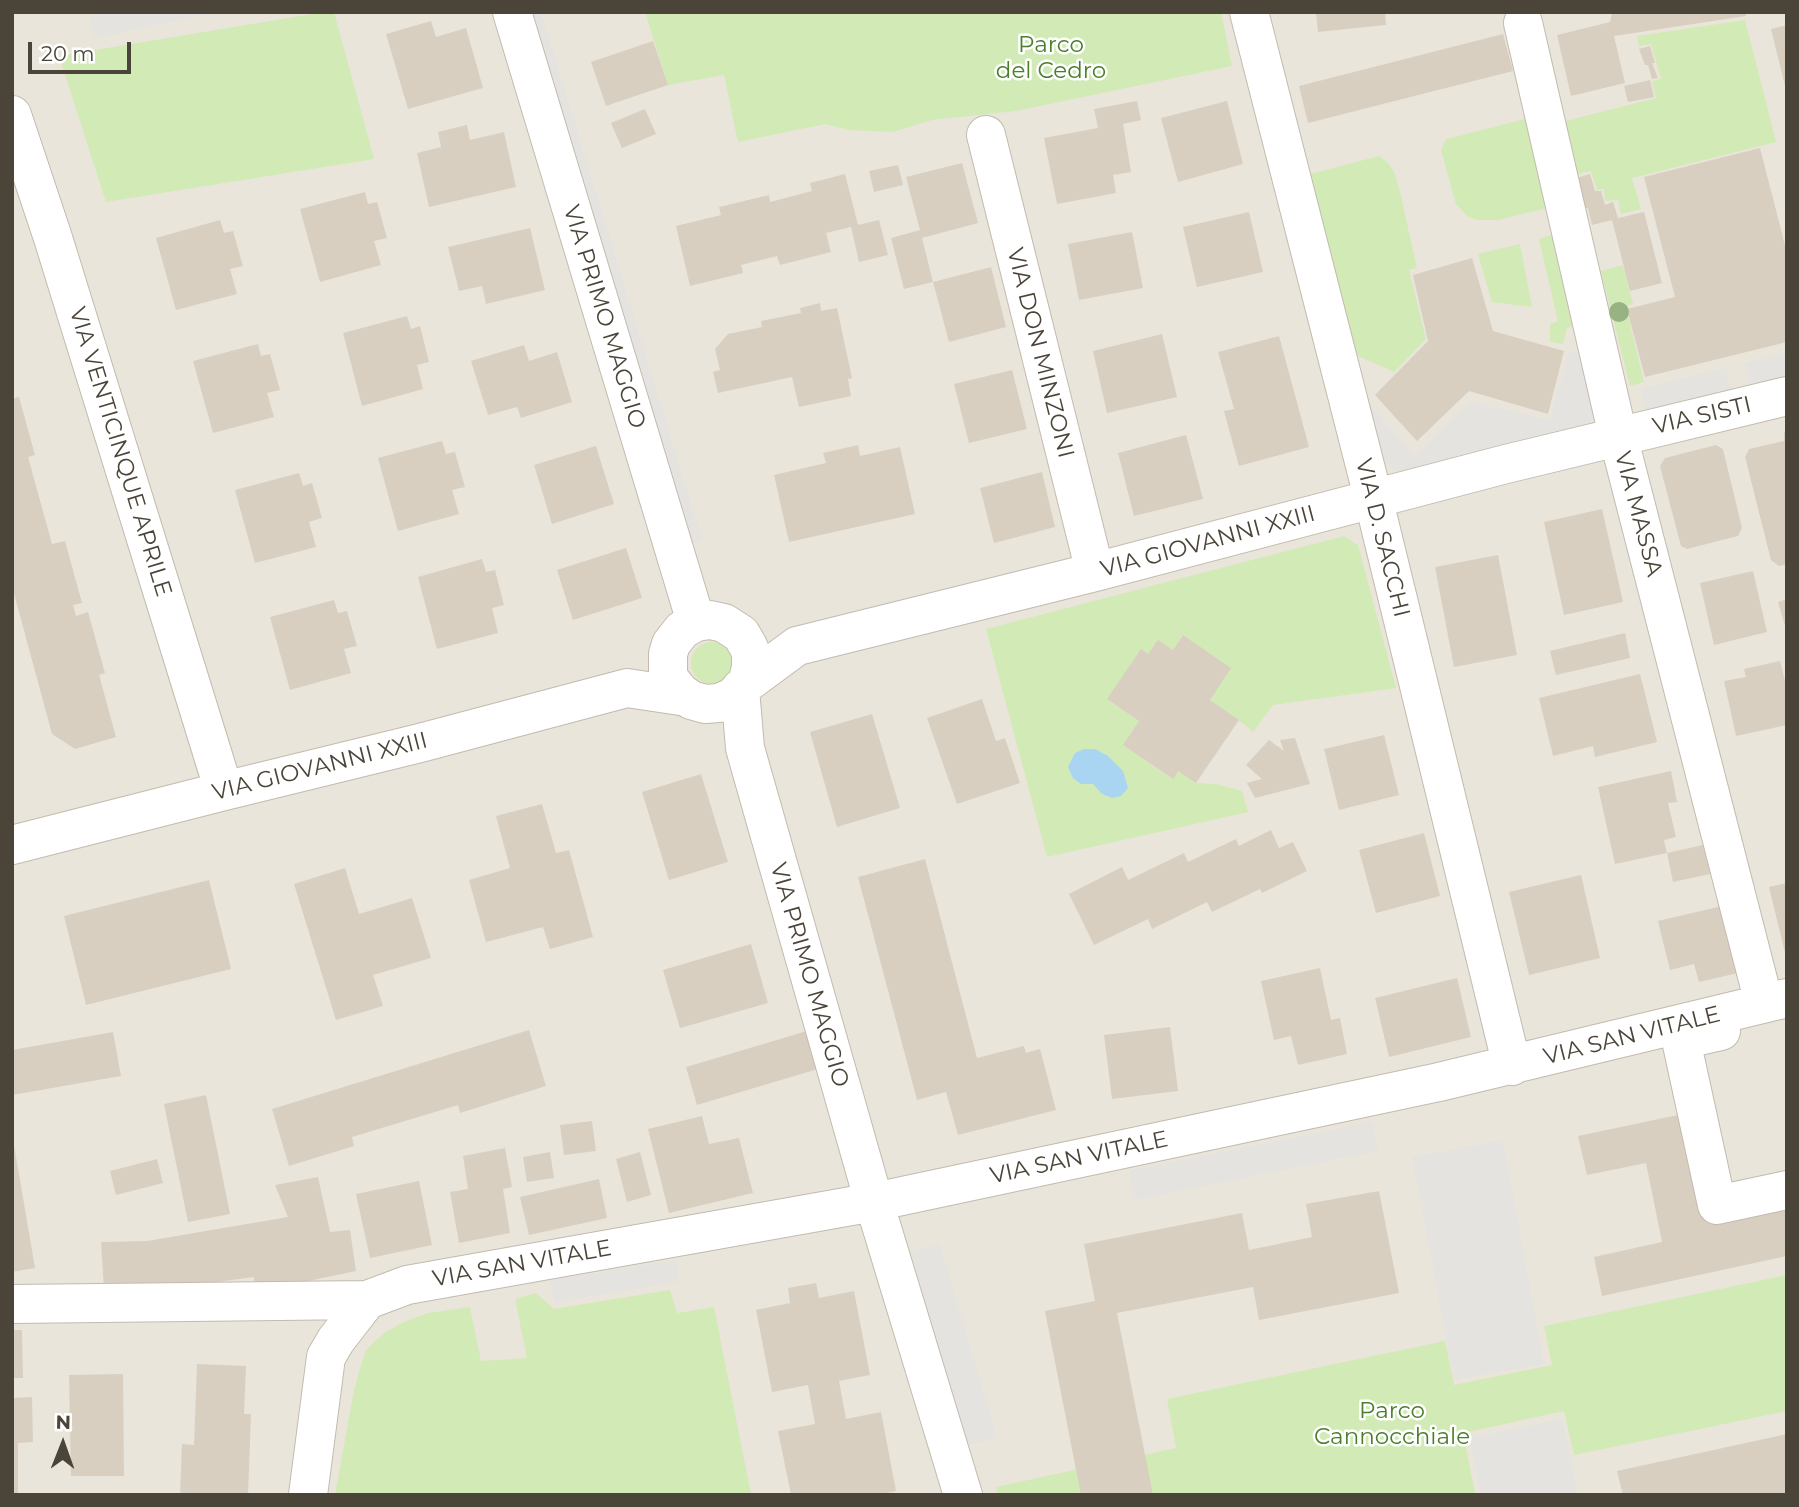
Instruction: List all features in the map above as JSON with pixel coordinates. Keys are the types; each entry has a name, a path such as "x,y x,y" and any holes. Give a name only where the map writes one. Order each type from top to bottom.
{"street":[{"name":"VIA PRIMO MAGGIO","path":"512,12 696,622"},
{"name":"VIA D. SACCHI","path":"1249,12 1373,498 1512,1066"},
{"name":"VIA MASSA","path":"1523,23 1618,436 1779,1006"},
{"name":"VIA VENTICINQUE APRILE","path":"12,115 53,238 224,791"},
{"name":"VIA DON MINZONI","path":"986,135 1095,572"},
{"name":"VIA SISTI","path":"1618,436 1787,396"},
{"name":"VIA GIOVANNI XXIII","path":"743,686 797,646 1095,572 1618,436"},
{"path":"668,654 682,630 696,622 710,620 724,623 741,634"},
{"name":"VIA PRIMO MAGGIO","path":"741,634 751,653 751,668 743,686 745,748 874,1202 963,1495"},
{"name":"VIA GIOVANNI XXIII","path":"741,634 797,646"},
{"name":"VIA PRIMO MAGGIO","path":"668,654 668,677 680,692 696,701 745,748"},
{"name":"VIA GIOVANNI XXIII","path":"12,845 421,743 627,688 668,654"},
{"path":"696,701 719,703 733,697 743,686"},
{"name":"VIA GIOVANNI XXIII","path":"627,688 696,701"},
{"path":"1779,1006 1681,1040 1717,1205 1787,1191"},
{"name":"VIA SAN VITALE","path":"12,1304 367,1300 407,1284 874,1202 1512,1066 1779,1006"},
{"path":"308,1495 326,1357 367,1300"}],"shaded area":[{"path":"12,12 1787,12 1787,1495 12,1495"},
{"path":"89,12 219,12 94,38"},
{"path":"524,12 541,12 702,540 686,546"},
{"path":"1569,350 1590,357 1595,416 1585,428 1402,473 1384,462 1365,399 1415,457 1471,402 1550,420"},
{"path":"1787,353 1787,376 1750,384 1745,363"},
{"path":"1726,368 1732,395 1648,416 1641,389"},
{"path":"1372,1122 1378,1151 1134,1200 1128,1171"},
{"path":"1503,1140 1544,1364 1454,1380 1412,1157"},
{"path":"940,1244 997,1437 967,1446 910,1252"},
{"path":"676,1260 679,1282 554,1302 551,1280"},
{"path":"1563,1419 1578,1495 1481,1495 1469,1438"}],"green space":[{"path":"334,12 374,159 106,202 59,56"},
{"name":"Parco del Cedro","path":"645,12 1221,12 1232,66 1016,111 932,120 893,132 849,130 825,124 738,142 724,75 668,85"},
{"path":"1745,20 1776,142 1632,178 1641,209 1621,214 1618,200 1605,201 1604,189 1597,190 1591,171 1577,174 1565,121 1656,98 1652,81 1661,79 1651,44 1639,46 1637,36"},
{"path":"1525,119 1547,208 1498,220 1477,220 1467,216 1456,204 1441,150 1446,139"},
{"path":"1379,156 1394,172 1399,188 1417,268 1409,270 1426,339 1394,372 1354,354 1311,174"},
{"path":"1558,233 1582,325 1567,328 1563,344 1550,342 1550,324 1558,321 1539,239"},
{"path":"1520,244 1532,307 1492,302 1478,254"},
{"path":"1623,265 1633,304 1626,307 1644,382 1630,386 1601,271"},
{"path":"1344,536 1358,545 1396,688 1273,705 1253,732 1210,700 1231,668 1183,635 1173,650 1158,640 1148,654 1141,650 1107,699 1139,721 1123,745 1172,779 1178,771 1196,783 1216,784 1242,791 1248,812 1047,857 986,629"},
{"path":"712,642 727,648 733,663 727,678 712,684 697,678 691,663 697,648"},
{"name":"Parco Cannocchiale","path":"1787,1275 1787,1411 1574,1455 1564,1411 1463,1433 1475,1493 1469,1495 998,1495 996,1487 1176,1448 1167,1399 1445,1341 1454,1385 1552,1365 1544,1326"},
{"path":"670,1290 677,1313 714,1307 751,1495 335,1495 360,1368 366,1350 384,1333 428,1313 470,1307 481,1361 527,1358 515,1299 536,1293 554,1309"}],"water":[{"path":"1084,749 1095,749 1108,756 1123,771 1128,788 1121,796 1112,798 1102,794 1093,784 1081,784 1073,778 1068,767 1075,753"}],"building":[{"path":"1316,12 1385,12 1386,25 1318,32"},
{"path":"1612,12 1746,12 1746,16 1614,36 1625,83 1571,96 1557,35 1610,22"},
{"path":"431,21 436,37 466,28 483,88 408,109 386,34"},
{"path":"1787,25 1787,90 1786,90 1771,29"},
{"path":"1503,34 1513,71 1308,123 1299,86"},
{"path":"653,41 668,85 606,106 591,62"},
{"path":"1650,46 1655,63 1652,63 1658,78 1652,79 1639,49"},
{"path":"1650,80 1654,97 1628,102 1624,86"},
{"path":"1137,101 1141,120 1123,124 1131,172 1113,175 1116,193 1057,204 1044,138 1098,128 1094,109"},
{"path":"1227,101 1243,164 1178,182 1161,118"},
{"path":"645,109 656,134 622,148 611,123"},
{"path":"467,125 470,140 504,132 516,187 429,207 417,153 441,147 438,132"},
{"path":"1760,148 1787,253 1787,342 1645,377 1627,309 1675,297 1644,177"},
{"path":"962,163 978,223 922,238 933,282 904,289 891,238 920,230 906,177"},
{"path":"898,165 903,185 874,192 869,171"},
{"path":"845,174 858,225 879,220 888,255 859,262 851,227 826,233 831,252 780,265 777,256 741,265 743,273 690,286 676,226 721,215 719,207 769,195 770,202 812,191 810,183"},
{"path":"1590,174 1595,191 1601,191 1605,205 1613,202 1618,218 1644,212 1662,283 1630,291 1612,220 1592,225 1588,208 1585,208 1577,178"},
{"path":"365,192 368,204 377,202 387,238 374,241 381,265 320,282 300,209"},
{"path":"1249,212 1263,272 1197,287 1183,227"},
{"path":"220,220 224,233 233,231 243,266 230,269 237,294 176,310 156,238"},
{"path":"530,228 545,290 486,304 482,286 459,291 448,247"},
{"path":"1132,232 1143,288 1079,300 1068,244"},
{"path":"1472,258 1493,331 1564,351 1548,414 1469,391 1417,441 1375,395 1428,341 1413,275"},
{"path":"991,267 1006,327 949,342 933,282"},
{"path":"820,303 821,311 837,308 852,378 848,379 851,396 799,407 792,377 718,393 713,372 720,370 715,349 728,334 762,327 761,321 801,313 800,308"},
{"path":"407,316 411,329 420,326 429,362 417,365 423,389 362,406 343,333"},
{"path":"1162,334 1177,397 1107,413 1093,351"},
{"path":"1279,336 1309,447 1239,466 1224,411 1234,409 1218,352"},
{"path":"258,344 261,356 270,354 280,390 267,393 274,417 213,433 193,361"},
{"path":"524,345 529,361 557,352 572,402 521,418 517,407 488,415 471,361"},
{"path":"1012,370 1027,429 969,443 954,384"},
{"path":"19,397 35,455 28,457 52,544 65,541 82,603 73,605 76,616 88,612 105,673 99,675 116,737 75,749 52,734 12,586 12,399"},
{"path":"1787,428 1787,564 1779,566 1771,560 1745,457 1749,449 1784,441"},
{"path":"1186,435 1203,499 1134,516 1118,453"},
{"path":"442,441 446,454 455,452 465,487 452,490 459,514 398,531 378,458"},
{"path":"858,445 860,456 900,447 915,514 789,542 774,475 826,463 823,453"},
{"path":"1716,445 1723,449 1742,528 1738,536 1687,549 1681,546 1660,466 1665,458"},
{"path":"596,446 614,504 552,524 534,465"},
{"path":"1042,472 1055,527 994,543 980,488"},
{"path":"299,473 303,486 312,483 322,518 309,522 316,547 255,563 235,490"},
{"path":"1602,509 1623,602 1564,615 1544,522"},
{"path":"626,548 642,598 573,620 557,570"},
{"path":"1498,555 1517,655 1454,667 1435,567"},
{"path":"482,559 486,572 495,570 504,605 492,608 498,633 437,649 418,577"},
{"path":"1753,571 1767,632 1714,645 1700,583"},
{"path":"1787,599 1787,629 1786,629 1778,602"},
{"path":"334,600 338,613 347,611 357,646 344,649 351,673 290,690 270,617"},
{"path":"1625,633 1630,658 1556,675 1550,651"},
{"path":"1183,635 1231,668 1210,700 1239,720 1196,783 1178,771 1173,779 1123,745 1139,721 1107,699 1141,649 1148,654 1158,640 1173,650"},
{"path":"1780,661 1787,689 1787,725 1736,736 1724,681 1746,677 1744,669"},
{"path":"1640,674 1657,742 1595,757 1593,746 1553,756 1539,698"},
{"path":"982,699 996,741 1005,738 1020,783 957,804 927,718"},
{"path":"872,714 900,808 837,827 810,732"},
{"path":"1384,735 1399,795 1339,810 1324,749"},
{"path":"1295,738 1310,784 1255,798 1247,783 1262,779 1246,765 1269,740 1284,751 1280,740"},
{"path":"1671,771 1677,802 1668,803 1676,837 1664,840 1667,853 1615,864 1598,787"},
{"path":"701,774 728,862 669,880 642,792"},
{"path":"542,804 556,853 569,850 593,937 550,949 543,927 486,942 469,880 510,868 496,816"},
{"path":"1271,830 1279,848 1293,842 1307,871 1262,893 1260,889 1212,912 1207,902 1152,929 1148,919 1094,945 1069,894 1122,867 1128,880 1184,853 1188,862 1236,839 1239,846"},
{"path":"1424,833 1440,896 1376,913 1359,850"},
{"path":"1703,845 1710,874 1673,882 1667,853"},
{"path":"925,859 977,1058 1024,1046 1026,1053 1040,1049 1056,1110 958,1135 946,1092 917,1100 858,877"},
{"path":"345,868 359,914 412,898 431,958 373,975 383,1006 336,1020 294,884"},
{"path":"1581,875 1600,958 1529,975 1509,892"},
{"path":"209,880 231,969 86,1005 64,916"},
{"path":"1787,883 1787,957 1786,957 1769,887"},
{"path":"1722,906 1738,973 1699,982 1694,964 1670,970 1658,921"},
{"path":"751,944 768,1003 680,1028 663,970"},
{"path":"1320,968 1331,1020 1340,1018 1347,1054 1298,1065 1291,1036 1274,1040 1261,981"},
{"path":"1457,978 1471,1037 1389,1057 1375,998"},
{"path":"1170,1027 1178,1091 1112,1099 1104,1035"},
{"path":"529,1030 546,1086 460,1113 458,1105 352,1137 354,1146 289,1166 272,1109"},
{"path":"807,1031 818,1069 697,1105 686,1067"},
{"path":"113,1032 121,1076 12,1095 12,1050"},
{"path":"206,1095 230,1214 188,1222 164,1104"},
{"path":"1697,1111 1717,1205 1787,1190 1787,1256 1602,1296 1594,1257 1662,1242 1646,1163 1587,1175 1578,1136"},
{"path":"702,1116 709,1144 739,1138 753,1193 669,1213 648,1129"},
{"path":"592,1121 596,1151 564,1155 560,1125"},
{"path":"12,1145 35,1268 12,1272"},
{"path":"505,1148 512,1187 503,1189 510,1233 459,1243 450,1192 468,1189 463,1156"},
{"path":"550,1152 554,1178 527,1182 523,1157"},
{"path":"640,1152 651,1195 627,1202 616,1159"},
{"path":"157,1159 163,1183 116,1195 110,1171"},
{"path":"318,1177 330,1232 350,1230 356,1271 255,1292 254,1277 149,1291 104,1288 101,1242 147,1241 288,1217 275,1185"},
{"path":"599,1179 607,1218 529,1235 520,1197"},
{"path":"419,1181 432,1245 370,1258 356,1194"},
{"path":"1379,1191 1399,1293 1259,1320 1253,1287 1117,1313 1153,1495 1081,1495 1045,1311 1095,1301 1084,1244 1242,1213 1249,1250 1312,1237 1306,1204"},
{"path":"816,1283 819,1298 854,1291 870,1375 839,1381 846,1419 881,1412 896,1491 876,1495 791,1495 778,1431 815,1424 808,1385 772,1392 756,1310 790,1303 788,1288"},
{"path":"12,1330 22,1330 23,1378 12,1378"},
{"path":"197,1364 246,1366 244,1414 251,1414 248,1495 180,1495 182,1444 194,1445"},
{"path":"123,1374 124,1476 71,1476 69,1375"},
{"path":"32,1397 33,1442 18,1443 18,1495 12,1495 12,1398"},
{"path":"1787,1434 1787,1495 1623,1495 1617,1471"}]}
